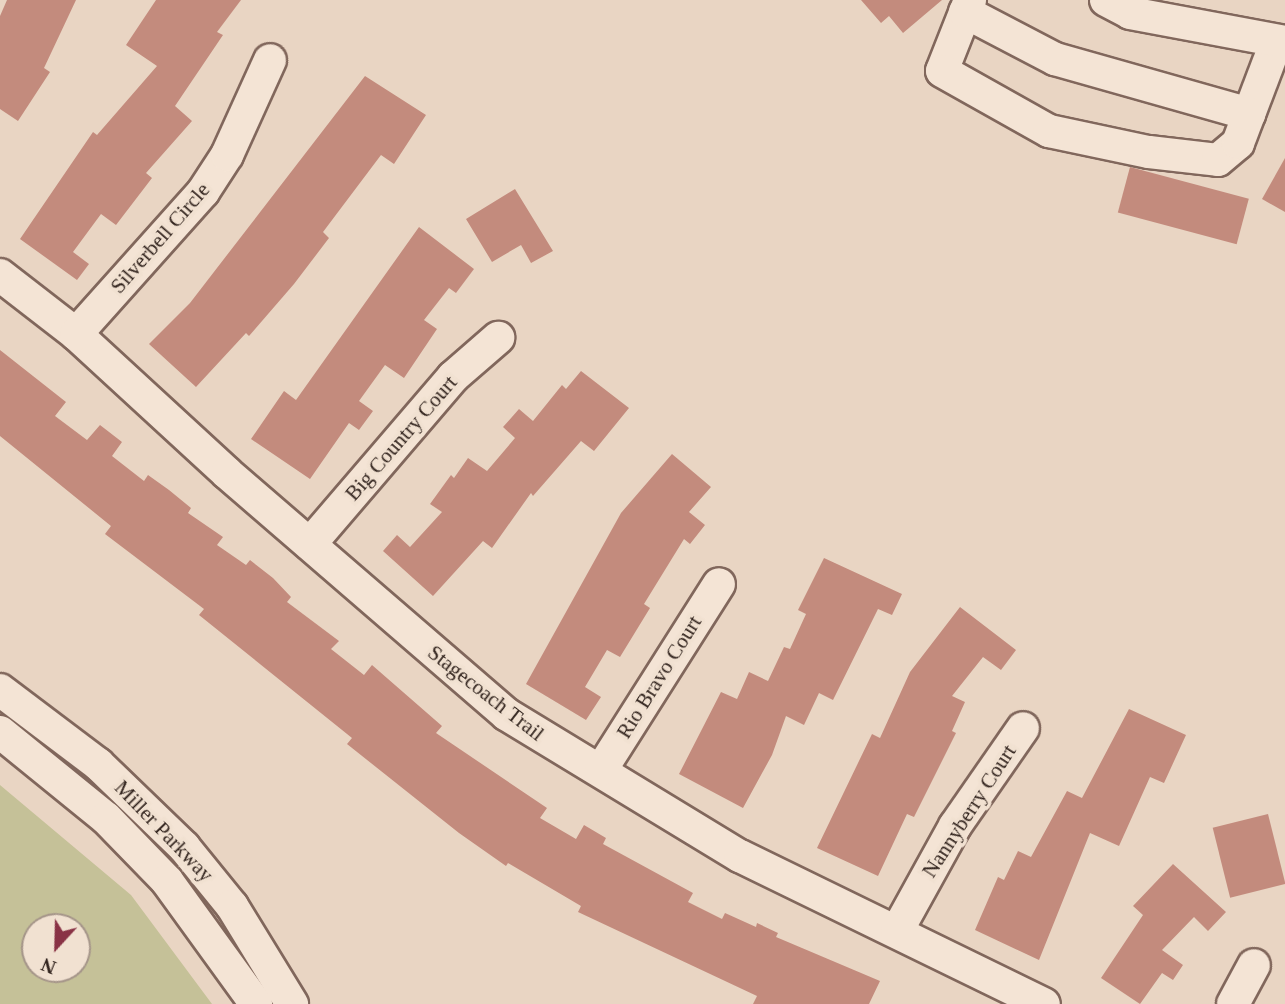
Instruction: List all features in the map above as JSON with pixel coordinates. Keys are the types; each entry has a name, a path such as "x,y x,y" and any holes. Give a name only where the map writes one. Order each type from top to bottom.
{"street":[{"path":"1106,0 1130,13 1281,43 1238,143 1218,160 1149,152 1049,131 942,71 967,6 1055,60 1249,114"},
{"name":"Silverbell Circle","path":"76,334 203,192 227,155 270,60"},
{"name":"Stagecoach Trail","path":"0,275 76,334 464,681 549,743 601,770 740,856 1044,1004"},
{"name":"Big Country Court","path":"310,544 453,377 498,338"},
{"name":"Rio Bravo Court","path":"601,770 719,584"},
{"name":"Miller Parkway","path":"0,690 98,764 184,847 232,906 292,1004"},
{"name":"Nannyberry Court","path":"897,931 954,825 1023,728"},
{"name":"Miller Parkway","path":"0,732 106,818 167,881 216,943 256,1004"},
{"path":"1233,1004 1254,965"}],"shaded area":[{"path":"0,785 131,895 212,1004 0,1004"}],"building":[{"path":"7,0 76,0 44,68 50,72 18,121 0,109 0,16"},
{"path":"156,0 241,0 217,32 223,35 175,106 192,121 146,173 152,178 116,225 101,214 73,252 89,264 77,280 20,239 93,132 97,135 157,66 126,45"},
{"path":"861,0 942,0 903,33 889,16 881,23"},
{"path":"365,76 426,115 394,164 381,155 323,232 329,238 294,284 249,336 246,333 196,387 149,344 190,303"},
{"path":"1285,158 1285,212 1262,199"},
{"path":"1130,167 1249,199 1237,244 1118,212"},
{"path":"515,189 553,251 531,263 521,245 492,262 466,219"},
{"path":"419,227 474,269 456,293 449,288 424,320 437,329 404,378 385,365 359,401 373,411 359,430 349,423 310,479 251,439 284,391 296,400"},
{"path":"0,350 66,402 55,416 87,440 100,425 122,442 112,456 144,481 148,475 191,508 188,513 223,537 217,545 246,565 250,560 273,578 291,597 287,602 339,641 331,649 364,675 372,665 442,726 436,733 547,808 540,818 576,839 584,825 606,838 603,844 693,893 688,902 722,919 725,913 756,927 757,923 778,933 776,937 880,981 869,1004 753,1004 757,996 578,912 581,906 508,863 506,866 459,833 347,744 352,738 199,615 204,609 105,534 111,526 0,436"},
{"path":"581,371 629,408 594,451 581,441 533,496 531,493 492,548 483,541 433,596 383,551 397,535 410,547 442,512 430,504 451,475 454,478 468,458 487,471 515,438 503,427 519,409 533,421 562,385 566,389"},
{"path":"672,454 711,487 689,512 705,525 690,544 684,539 644,604 650,608 620,657 607,650 585,687 601,697 586,720 526,684 621,513"},
{"path":"824,558 902,594 892,615 878,609 833,700 819,693 804,725 786,716 772,755 743,808 679,774 721,692 737,699 749,672 768,681 784,647 790,649 806,614 798,610"},
{"path":"960,607 1016,650 1001,670 983,657 952,696 965,702 952,731 956,733 914,817 907,814 878,876 817,848 872,734 880,738 910,672"},
{"path":"1129,709 1186,735 1164,783 1150,777 1119,846 1090,833 1039,960 975,930 998,877 1004,880 1018,851 1031,857 1067,791 1082,798"},
{"path":"1268,814 1285,884 1230,898 1213,828"},
{"path":"1173,864 1226,912 1208,931 1194,917 1162,950 1183,965 1173,980 1162,973 1140,1004 1101,978 1143,915 1133,906"}]}
